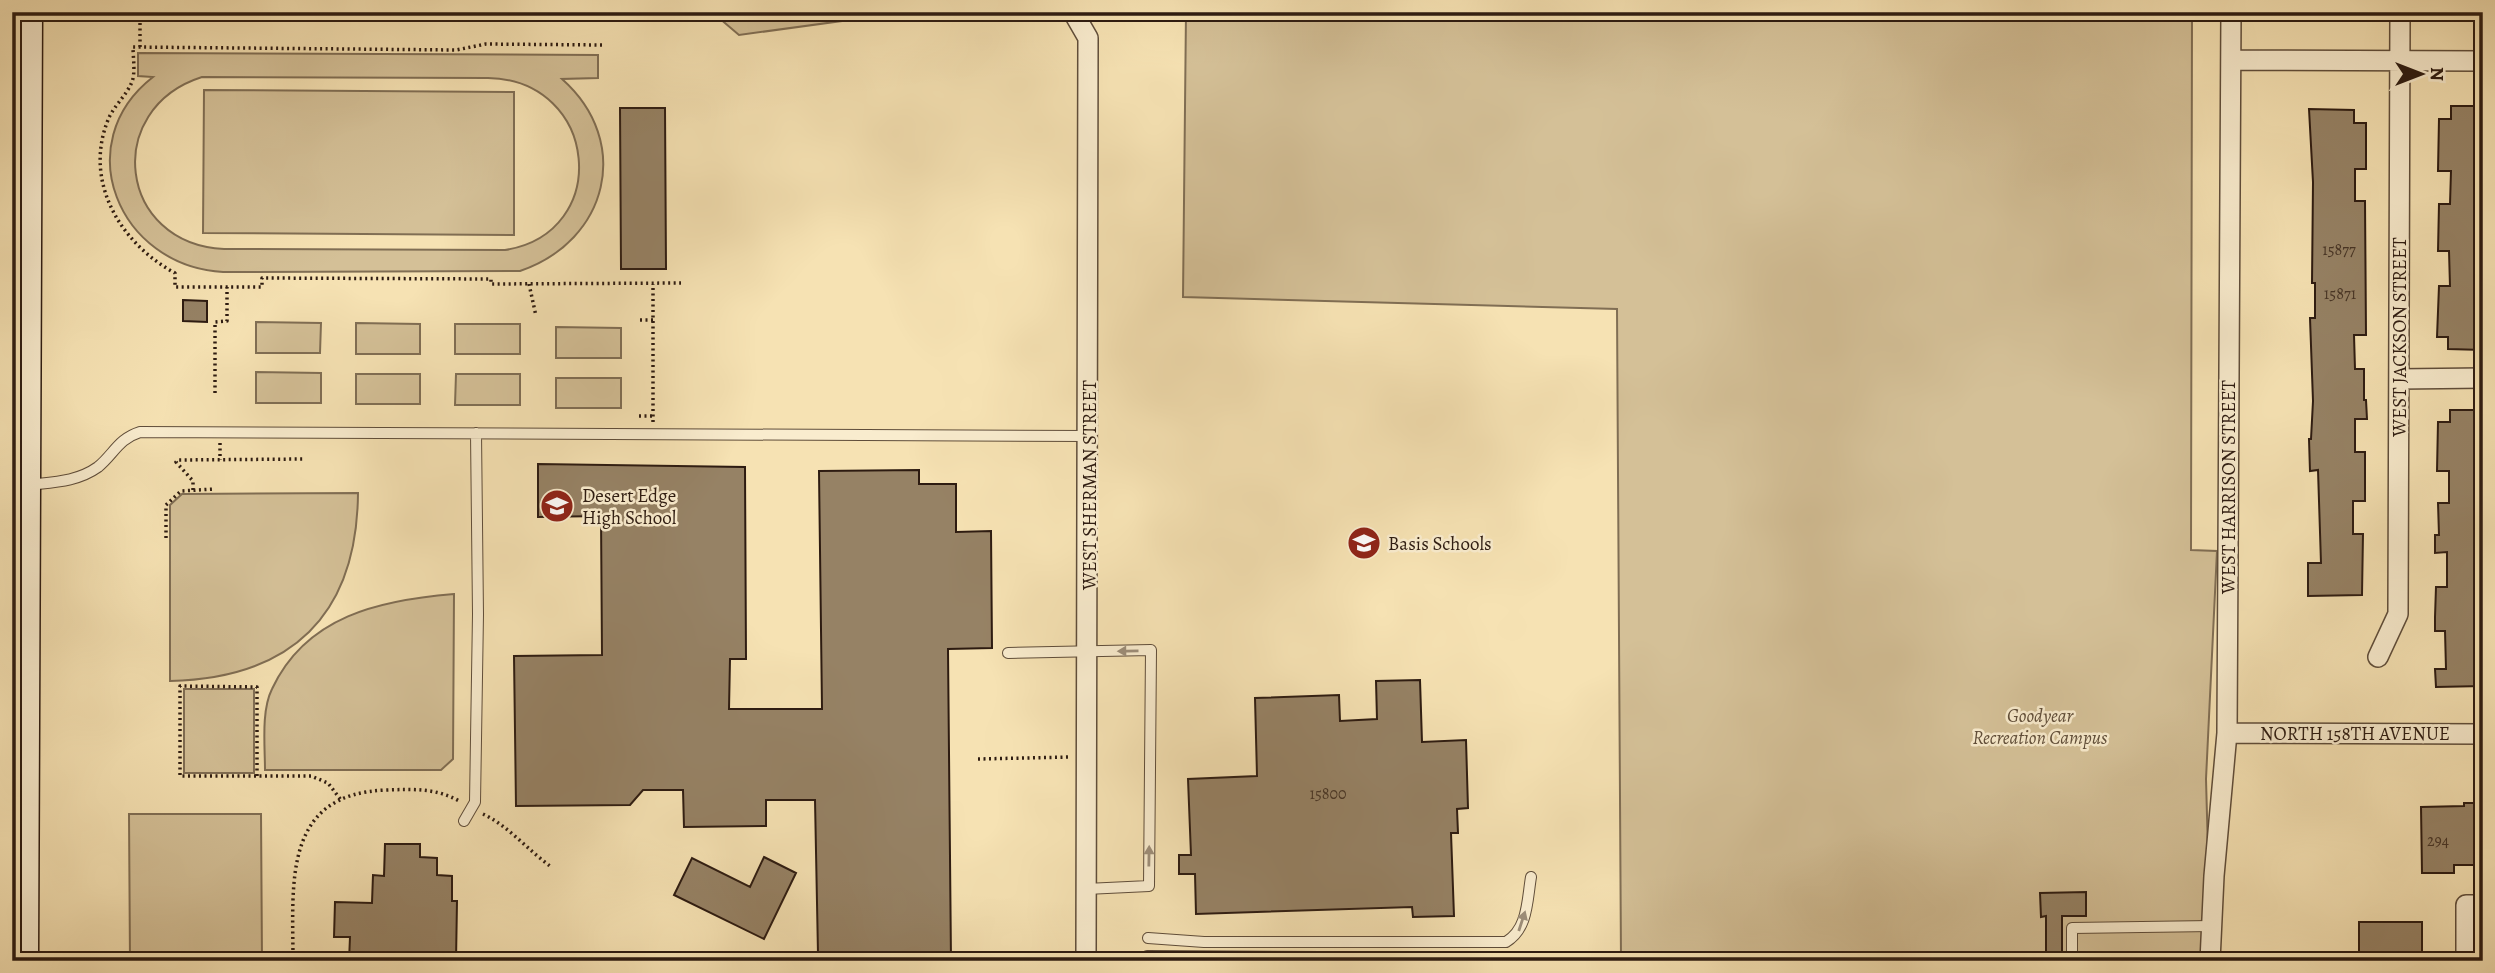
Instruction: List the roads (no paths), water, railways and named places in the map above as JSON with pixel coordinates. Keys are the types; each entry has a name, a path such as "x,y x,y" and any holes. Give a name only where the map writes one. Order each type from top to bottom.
{"main road":[{"path":"24,961 20,485 28,12"}],"street":[{"name":"WEST SHERMAN STREET","path":"1073,12 1088,38 1086,961"},
{"name":"WEST HARRISON STREET","path":"2210,961 2227,733 2231,12"},
{"name":"WEST JACKSON STREET","path":"2378,657 2398,614 2400,12"},
{"path":"2231,60 2483,61"},
{"path":"2399,379 2483,378"},
{"name":"NORTH 158TH AVENUE","path":"2227,733 2483,734"},
{"path":"2466,961 2474,905"}],"lane":[{"path":"20,485 80,478 100,465 127,436 140,432 1089,436"},
{"path":"464,821 473,810 478,614 476,433"},
{"path":"1008,653 1151,650 1149,886 1086,889"},
{"path":"1148,938 1204,942 1506,942 1516,936 1523,923 1531,877"},
{"path":"2072,961 2072,928 2212,926"},
{"path":"1147,956 1536,958"}],"place":[{"name":"Desert Edge High School","path":"557,506"},
{"name":"Basis Schools","path":"1364,543"}],"park label":[{"name":"Goodyear Recreation Campus","path":"2040,726"}]}
